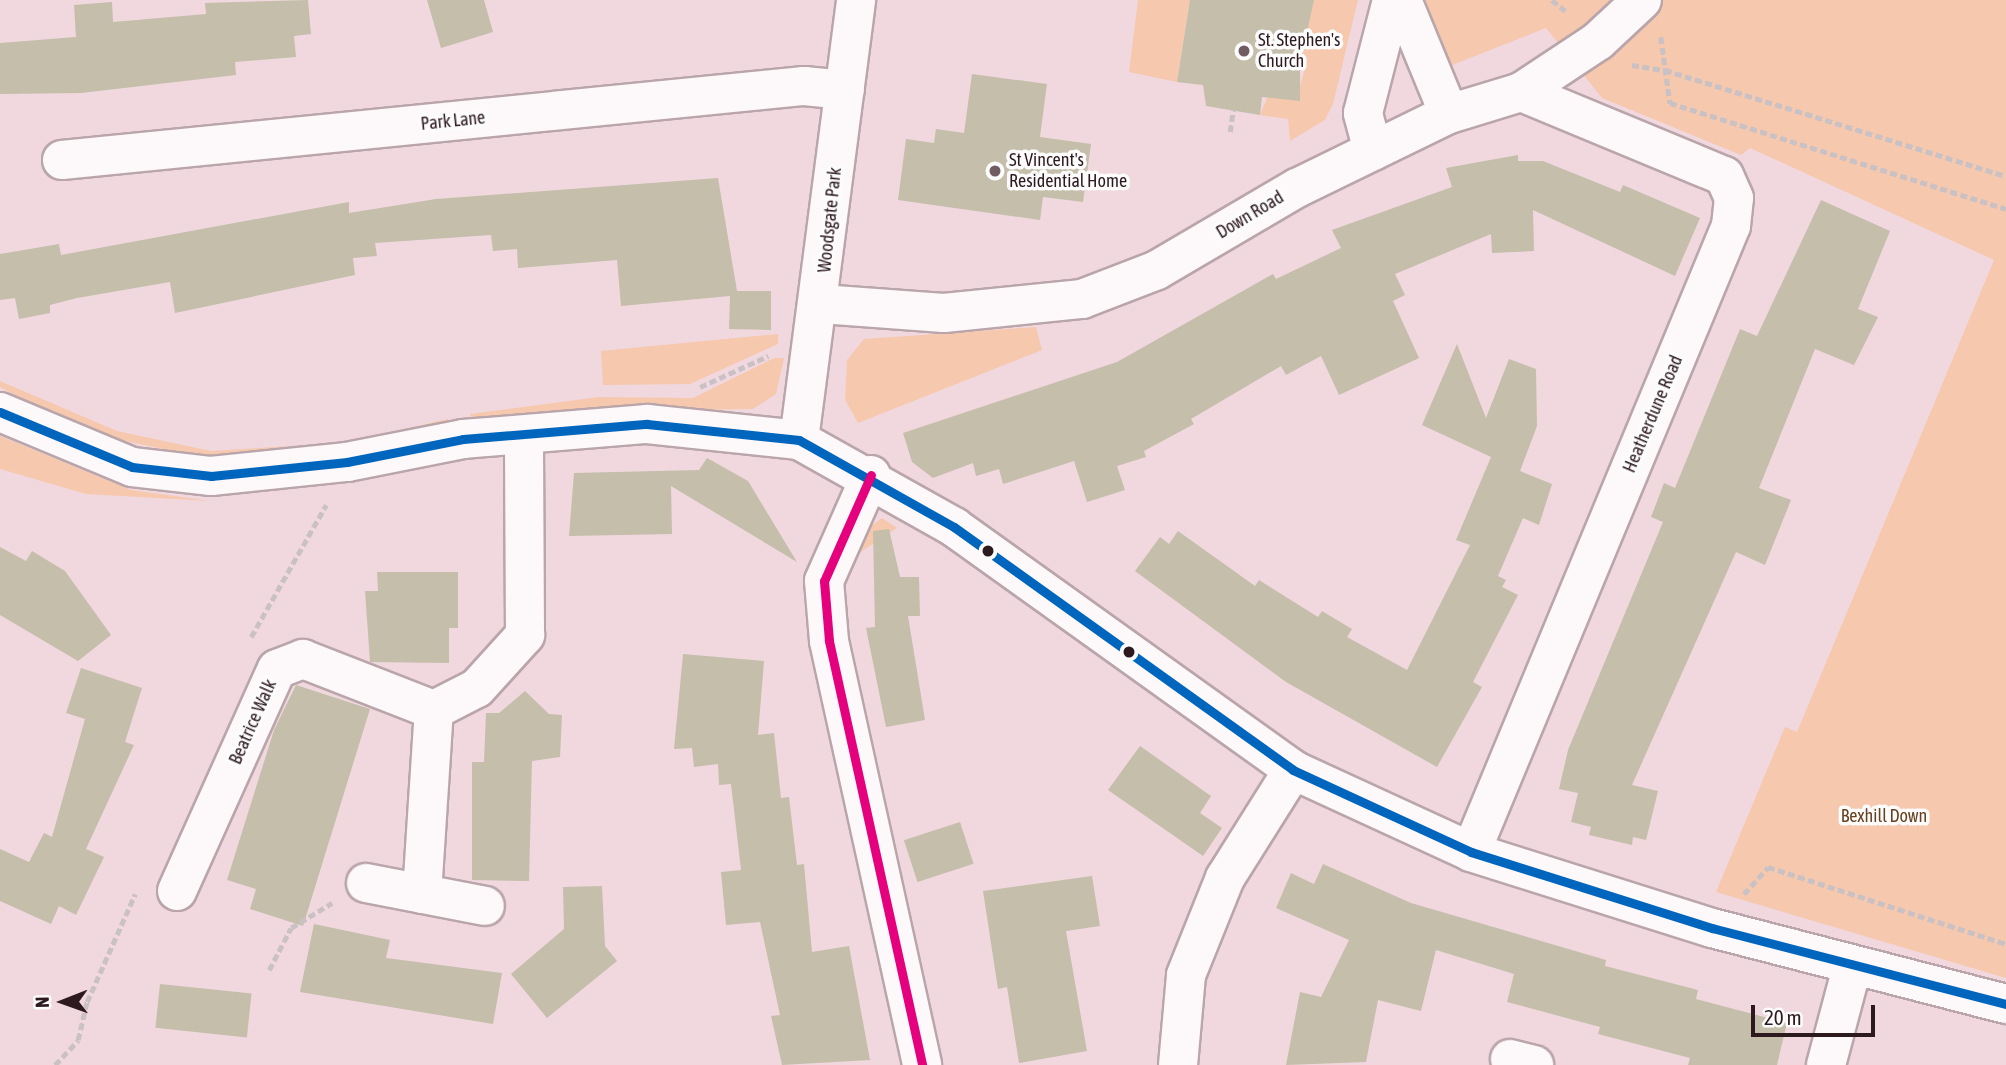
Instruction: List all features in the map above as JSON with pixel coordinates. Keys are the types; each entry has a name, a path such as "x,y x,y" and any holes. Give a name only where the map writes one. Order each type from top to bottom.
{"street":[{"name":"Woodsgate Park","path":"799,440 821,304 856,0"},
{"path":"1373,151 1363,113 1392,0"},
{"path":"1402,0 1449,114"},
{"name":"Down Road","path":"821,304 944,313 1082,299 1157,270 1373,151 1449,114 1521,92 1598,41 1650,12"},
{"name":"Park Lane","path":"62,160 804,86 845,90"},
{"name":"Heatherdune Road","path":"1471,852 1731,226 1734,198 1724,176 1521,92"},
{"path":"0,412 132,467 211,476 524,435 647,424 799,440 871,475 1044,588 1293,770 1471,852 1712,928 1852,967 2006,1004"},
{"path":"422,894 434,710 477,688 525,635 524,435"},
{"path":"871,475 824,581 829,640 922,1065"},
{"name":"Beatrice Walk","path":"177,891 277,669 303,659 434,710"},
{"path":"1178,1065 1186,975 1225,878 1293,770"},
{"path":"366,883 485,906"},
{"path":"1826,1065 1852,967"}],"path":[{"path":"1552,0 1619,63 1665,70 2006,177"},
{"path":"1650,12 1665,70 1670,103 2006,209"},
{"path":"1230,132 1233,110"},
{"path":"1712,928 1768,867 2006,944"},
{"path":"269,970 291,928 366,883"}],"green space":[{"path":"1138,0 1196,0 1189,5 1177,82 1129,72"},
{"path":"1308,0 1358,0 1333,104 1325,120 1290,141 1288,119 1260,115 1268,96 1296,100 1306,65 1298,58"},
{"name":"Bexhill Down","path":"1420,0 2006,0 2006,978 1716,892 1785,727 1797,732 1994,260 1750,148 1741,155 1602,98 1546,28 1442,69"},
{"path":"1036,327 1042,350 858,423 845,400 847,360 864,339"},
{"path":"778,334 778,344 690,384 603,385 601,351"},
{"path":"774,358 784,358 776,394 753,409 600,411 474,422 470,414 599,397 693,398"},
{"path":"0,381 117,431 211,451 342,443 448,419 448,428 344,450 210,459 116,439 56,417 0,387"},
{"path":"0,436 131,490 211,501 86,494 0,469"},
{"path":"882,518 897,528 847,561 852,540"}],"building":[{"path":"308,0 311,34 294,36 296,57 235,62 236,75 81,93 0,94 0,43 76,37 74,5 112,2 113,22 206,14 205,3"},
{"path":"427,0 484,0 493,32 441,48"},
{"name":"St. Stephen's Church","path":"1190,0 1314,0 1300,63 1300,101 1262,97 1260,115 1206,106 1203,85 1177,82"},
{"name":"St Vincent's Residential Home","path":"972,74 1047,84 1040,137 1091,144 1083,202 1043,197 1040,220 898,200 906,139 934,143 936,129 964,133"},
{"path":"1518,155 1518,161 1543,161 1620,192 1623,185 1700,218 1675,276 1533,210 1534,251 1492,253 1491,234 1395,274 1405,295 1393,301 1419,358 1339,395 1321,356 1286,375 1281,366 1191,419 1194,424 1144,451 1146,457 1117,466 1125,490 1087,502 1074,461 1003,484 999,469 976,476 973,463 933,478 912,462 903,433 1117,362 1273,274 1276,279 1341,248 1332,230 1452,187 1446,168"},
{"path":"718,178 737,291 771,291 771,330 729,329 730,296 621,306 617,260 518,268 517,249 493,251 491,235 375,243 377,256 353,258 355,275 175,313 170,282 77,298 50,305 50,313 19,319 15,298 0,300 0,254 59,244 61,255 349,202 349,213 436,199"},
{"path":"1821,200 1890,231 1858,309 1878,317 1854,365 1815,349 1759,488 1791,500 1765,565 1736,552 1632,785 1658,791 1646,840 1633,837 1632,845 1589,835 1591,827 1571,822 1578,793 1559,789 1568,750 1663,522 1651,517 1664,483 1675,488 1740,329 1757,336"},
{"path":"1457,344 1486,418 1509,359 1536,369 1537,426 1520,471 1552,484 1539,525 1523,518 1498,576 1506,580 1502,587 1518,595 1473,682 1482,687 1437,767 1286,682 1135,571 1160,537 1169,544 1178,531 1255,586 1259,580 1318,617 1322,611 1352,629 1347,637 1407,670 1470,545 1456,540 1491,457 1422,425"},
{"path":"707,458 748,481 797,562 671,486 672,534 569,536 574,473 699,470"},
{"path":"889,529 900,577 919,577 920,616 908,616 925,720 886,727 866,628 875,627 873,531"},
{"path":"0,547 26,561 32,551 65,571 111,635 78,661 0,615"},
{"path":"377,572 458,572 458,628 449,628 449,663 370,662 365,591 378,591"},
{"path":"683,654 764,661 758,735 774,733 781,798 789,797 797,865 804,864 812,952 849,946 870,1060 782,1065 771,1016 780,1015 760,922 726,925 721,872 741,870 731,784 719,785 718,764 694,767 692,748 674,749"},
{"path":"81,668 142,688 125,742 134,745 86,849 104,857 76,915 59,906 51,924 0,901 0,849 29,862 44,833 52,837 85,719 66,713"},
{"path":"296,685 370,709 303,926 250,909 256,889 227,880 274,730"},
{"path":"525,691 549,714 562,715 560,757 532,761 529,881 472,880 472,762 484,762 486,713 499,713"},
{"path":"1140,746 1211,796 1200,813 1222,828 1203,856 1108,790"},
{"path":"960,822 974,864 917,882 904,840"},
{"path":"1323,864 1411,903 1606,960 1605,966 1698,990 1696,999 1787,1023 1777,1065 1688,1065 1690,1058 1598,1034 1600,1027 1507,1002 1514,974 1436,950 1421,1011 1378,1000 1366,1062 1286,1065 1300,992 1321,997 1349,940 1276,908 1291,873 1314,884"},
{"path":"1092,876 1100,926 1066,931 1087,1051 1019,1063 1007,987 998,989 983,891"},
{"path":"602,886 605,946 617,961 547,1018 511,974 564,929 563,887"},
{"path":"314,924 390,940 386,958 502,973 493,1024 300,992"},
{"path":"160,984 251,994 247,1037 155,1028"}],"transit line":[{"path":"0,412 132,467 211,476 347,462 463,439 647,424 799,440 954,527 1293,770 1471,852 1712,928 2006,1004"},
{"path":"871,475 824,581 829,641 922,1065"}],"place":[{"name":"St. Stephen's Church","path":"1244,51"},
{"name":"St Vincent's Residential Home","path":"995,171"}]}
